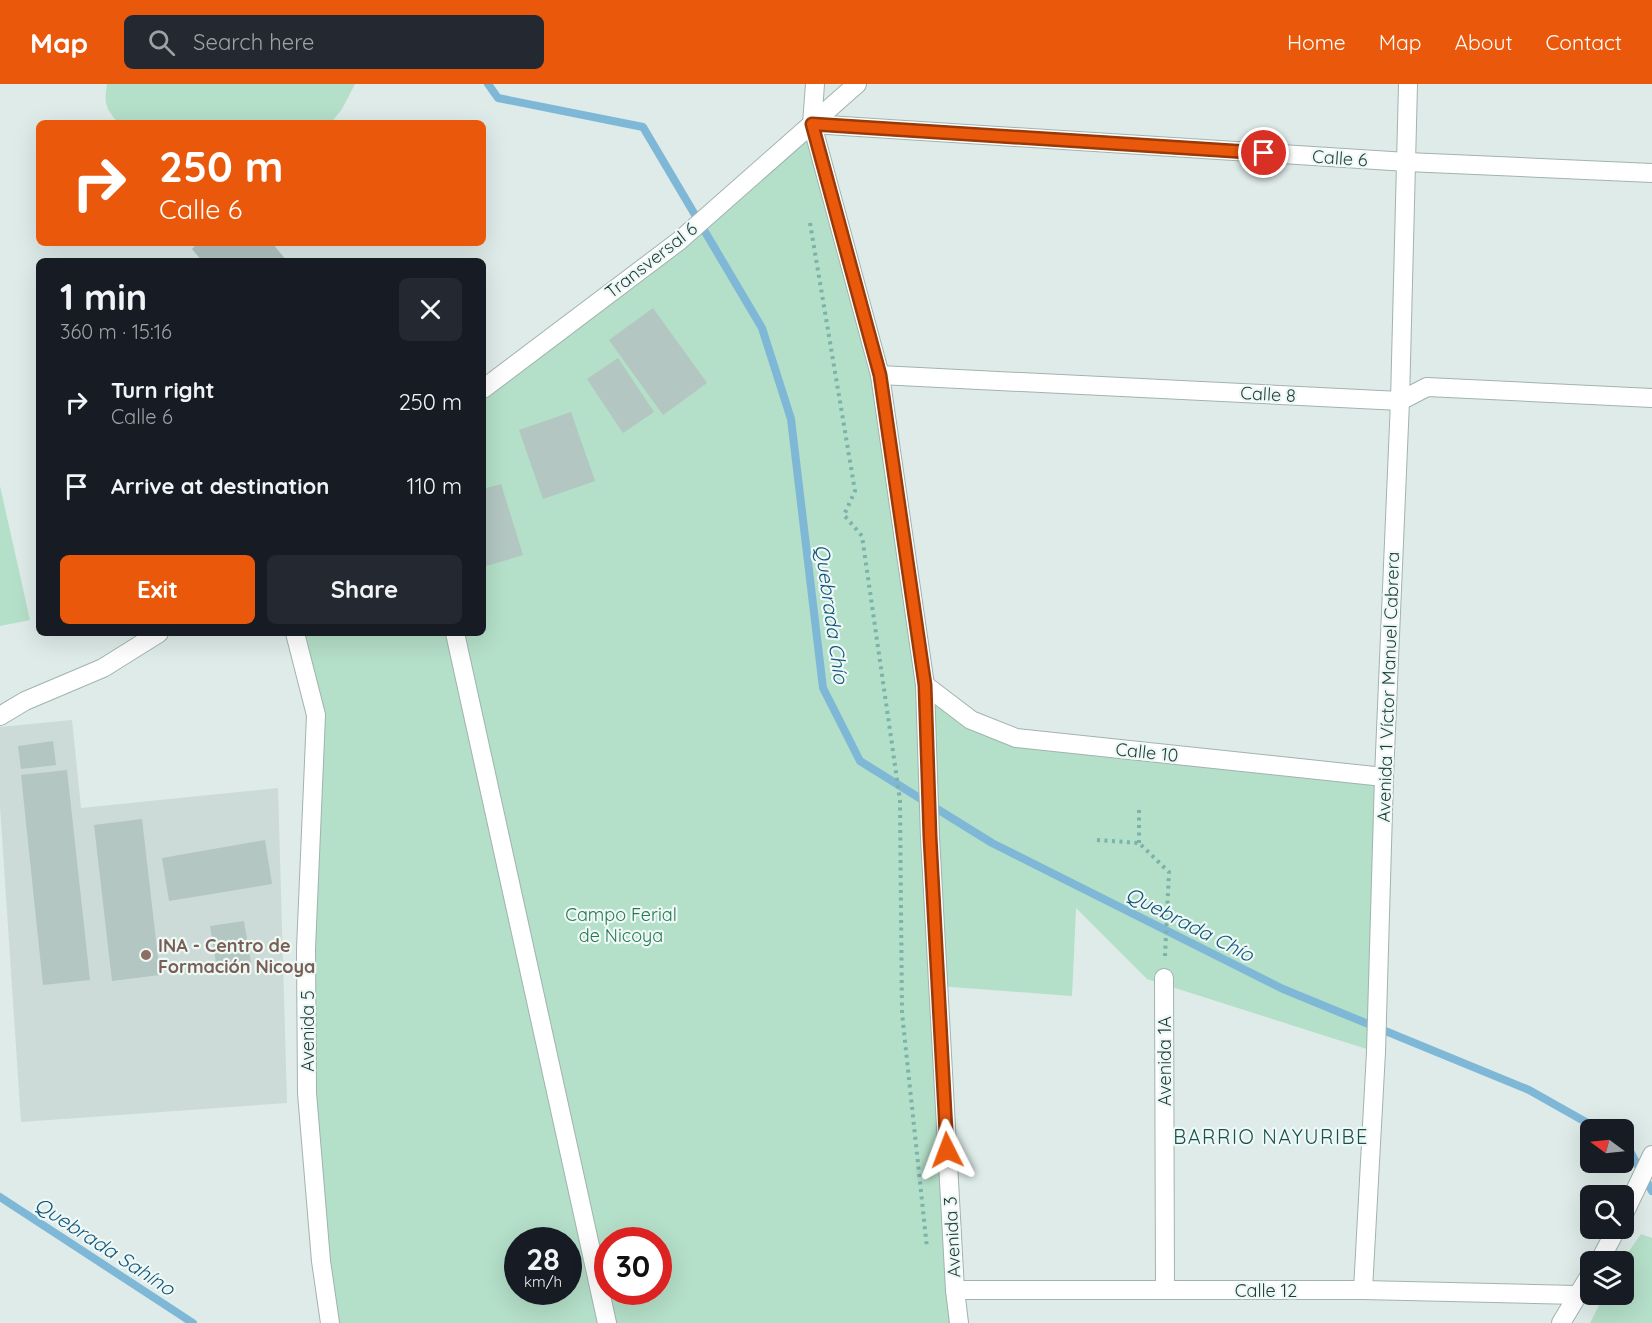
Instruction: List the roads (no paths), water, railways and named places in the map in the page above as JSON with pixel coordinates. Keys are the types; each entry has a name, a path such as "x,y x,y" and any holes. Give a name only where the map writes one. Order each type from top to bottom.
{"street":[{"name":"Avenida 3","path":"815,84 812,124 880,375 925,685 930,837 959,1323"},
{"name":"Transversal 6","path":"486,387 679,241 857,84"},
{"name":"Avenida 1 Víctor Manuel Cabrera","path":"1363,1290 1376,1052 1384,777 1400,401 1408,84"},
{"name":"Calle 6","path":"812,124 1407,162 1652,173"},
{"name":"Calle 8","path":"880,375 1400,401"},
{"path":"1400,401 1427,387 1652,398"},
{"path":"0,716 26,701 103,668 154,636"},
{"name":"Avenida 5","path":"296,636 316,716 306,949 307,1093 321,1261 330,1323"},
{"path":"456,636 607,1323"},
{"name":"Calle 10","path":"925,685 971,720 1016,738 1384,777"},
{"name":"Avenida 1A","path":"1164,978 1165,1289"},
{"path":"1634,1195 1651,1162 1652,1155"},
{"name":"Calle 12","path":"956,1290 1363,1290 1577,1295"},
{"path":"1561,1323 1580,1290"}],"waterway":[{"name":"Quebrada Chío","path":"488,84 498,98 643,127 762,328 791,419 823,688 860,761 992,843 1283,989 1529,1090 1580,1119"},
{"name":"Quebrada Chío","path":"1634,1158 1652,1191"},
{"name":"Quebrada Sahíno","path":"0,1197 193,1323"}],"place":[{"name":"INA - Centro de Formación Nicoya","path":"146,955"}],"district":[{"name":"BARRIO NAYURIBE","path":"1271,1136"}],"park label":[{"name":"Campo Ferial de Nicoya","path":"621,924"}]}
